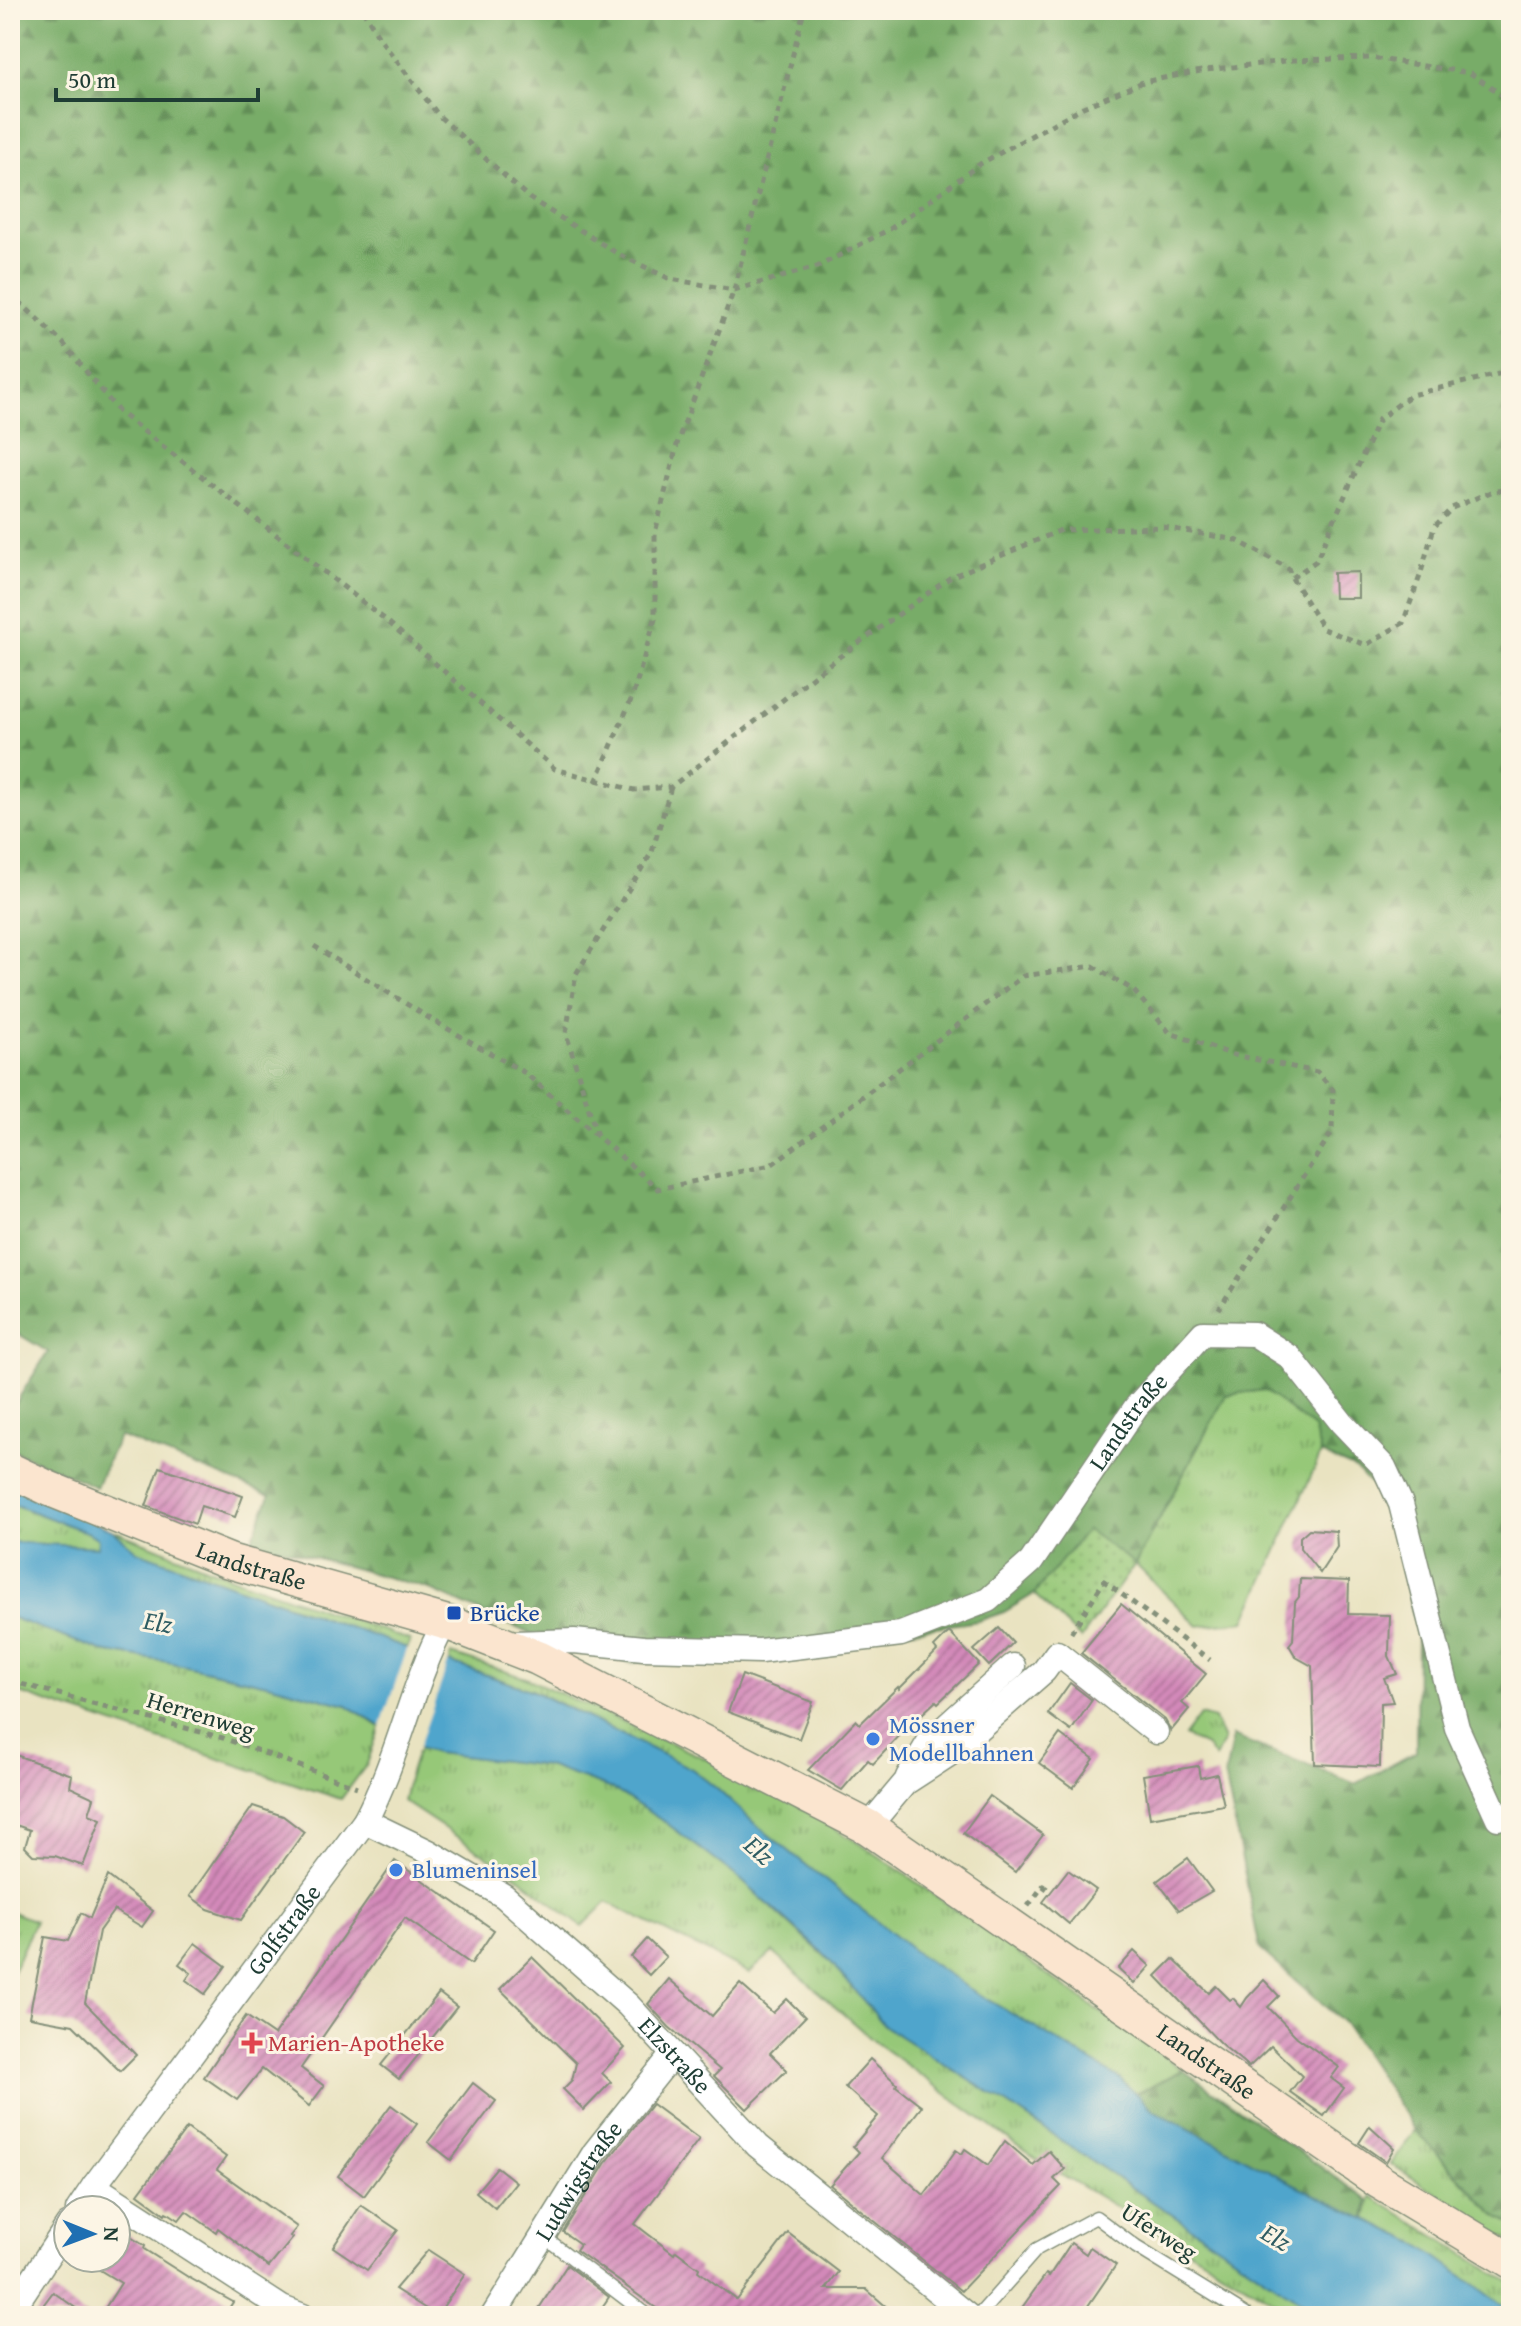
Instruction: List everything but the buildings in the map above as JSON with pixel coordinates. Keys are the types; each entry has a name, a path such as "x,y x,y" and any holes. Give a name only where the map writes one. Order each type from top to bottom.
{"street":[{"name":"Landstraße","path":"10,1470 229,1561 438,1635 499,1644 574,1641 644,1648 760,1651 901,1634 988,1600 1031,1562 1136,1407 1203,1333"},
{"path":"1203,1333 1254,1334 1290,1357 1342,1423 1384,1467 1401,1504 1457,1728 1498,1818"},
{"name":"Golfstraße","path":"89,2194 365,1821 379,1795 438,1635"},
{"name":"Landstraße","path":"499,1644 538,1658 868,1827 1380,2182 1511,2261"},
{"path":"905,1783 948,1755 1044,1671 1057,1653 1156,1732"},
{"path":"868,1827 905,1783 929,1742 1013,1666"},
{"name":"Elzstraße","path":"365,1821 429,1852 504,1896 628,2005 758,2146 968,2316"},
{"name":"Ludwigstraße","path":"493,2316 595,2152 673,2054"},
{"path":"94,2186 282,2308 303,2316"},
{"path":"10,2313 52,2249"}],"lane":[{"name":"Uferweg","path":"978,2316 1037,2249 1096,2217 1136,2247 1248,2316"},
{"path":"543,2236 648,2316"}],"path":[{"path":"363,10 380,39 439,116 529,198 618,254 670,279 734,290 817,267 890,229 993,156 1083,107 1143,82 1206,70 1280,62 1372,58 1470,73 1511,101"},
{"path":"596,782 633,695 655,619 655,533 678,441 734,290 804,10"},
{"path":"10,293 63,343 119,412 387,621 555,769 634,790 671,787 825,667 951,577 1061,530 1163,527 1236,540 1288,568 1323,629 1366,645 1403,623 1434,527 1452,508 1493,491 1511,490"},
{"path":"1292,578 1316,561 1379,419 1411,395 1511,371"},
{"path":"598,1139 566,1033 576,974 652,852 671,787"},
{"path":"314,946 525,1073 658,1189 771,1165 1023,976 1093,966 1133,990 1170,1033 1234,1055 1317,1072 1333,1090 1332,1132 1203,1333"},
{"path":"1057,1653 1104,1581 1210,1660"},
{"name":"Herrenweg","path":"10,1681 223,1738 379,1795"},
{"path":"1023,1913 1043,1886 1050,1891"}],"green space":[{"path":"10,10 1511,10 1511,2224 1495,2215 1415,2130 1344,2023 1260,1949 1225,1775 1233,1736 1356,1784 1416,1752 1417,1634 1390,1505 1356,1469 1321,1454 1314,1428 1264,1390 1226,1395 1135,1564 1087,1530 1034,1594 1004,1612 978,1621 721,1657 630,1663 533,1635 426,1588 252,1540 270,1495 119,1436 96,1487 10,1449 10,1412 48,1352 10,1329"},
{"path":"1264,1390 1314,1428 1321,1454 1245,1621 1198,1626 1135,1564 1226,1395"},
{"path":"10,1503 89,1533 98,1539 98,1547 10,1542"},
{"path":"112,1530 236,1579 410,1640 407,1648 136,1551"},
{"path":"1087,1530 1135,1564 1081,1639 1034,1594"},
{"path":"10,1617 102,1651 168,1662 347,1705 380,1727 367,1764 341,1799 10,1690"},
{"path":"451,1654 526,1678 784,1797 879,1856 1183,2070 1136,2094 1119,2078 965,1986 912,1950 692,1769 534,1691 449,1662"},
{"path":"1200,1715 1214,1719 1224,1740 1215,1758 1206,1746 1184,1736"},
{"path":"418,1748 436,1753 547,1766 613,1789 669,1825 739,1878 830,1961 886,2027 1001,2100 1323,2316 1299,2316 1036,2159 875,2042 773,1952 749,1973 607,1902 582,1927 520,1878 403,1801"},
{"path":"10,1911 35,1921 10,1977"},
{"path":"1183,2070 1368,2200 1365,2219 1153,2110 1136,2094"},
{"path":"1415,2130 1495,2215 1511,2224 1511,2241 1391,2164"},
{"path":"1371,2196 1511,2283 1511,2311 1417,2243 1366,2219"}],"water":[{"name":"Elz","path":"10,1483 112,1530 137,1551 533,1691 692,1769 912,1950 965,1986 1119,2078 1153,2110 1317,2196 1417,2243 1511,2311 1511,2316 1323,2316 1001,2100 886,2027 824,1954 739,1878 669,1825 613,1789 547,1766 436,1753 412,1746 347,1705 168,1662 102,1651 10,1617 10,1542 97,1547 98,1539 10,1503"}],"pier":[{"path":"409,1644 450,1658 417,1752 379,1730"}],"place":[{"name":"Brücke","path":"454,1613"},
{"name":"Mössner Modellbahnen","path":"873,1739"},
{"name":"Blumeninsel","path":"396,1870"},
{"name":"Marien-Apotheke","path":"252,2043"}]}
